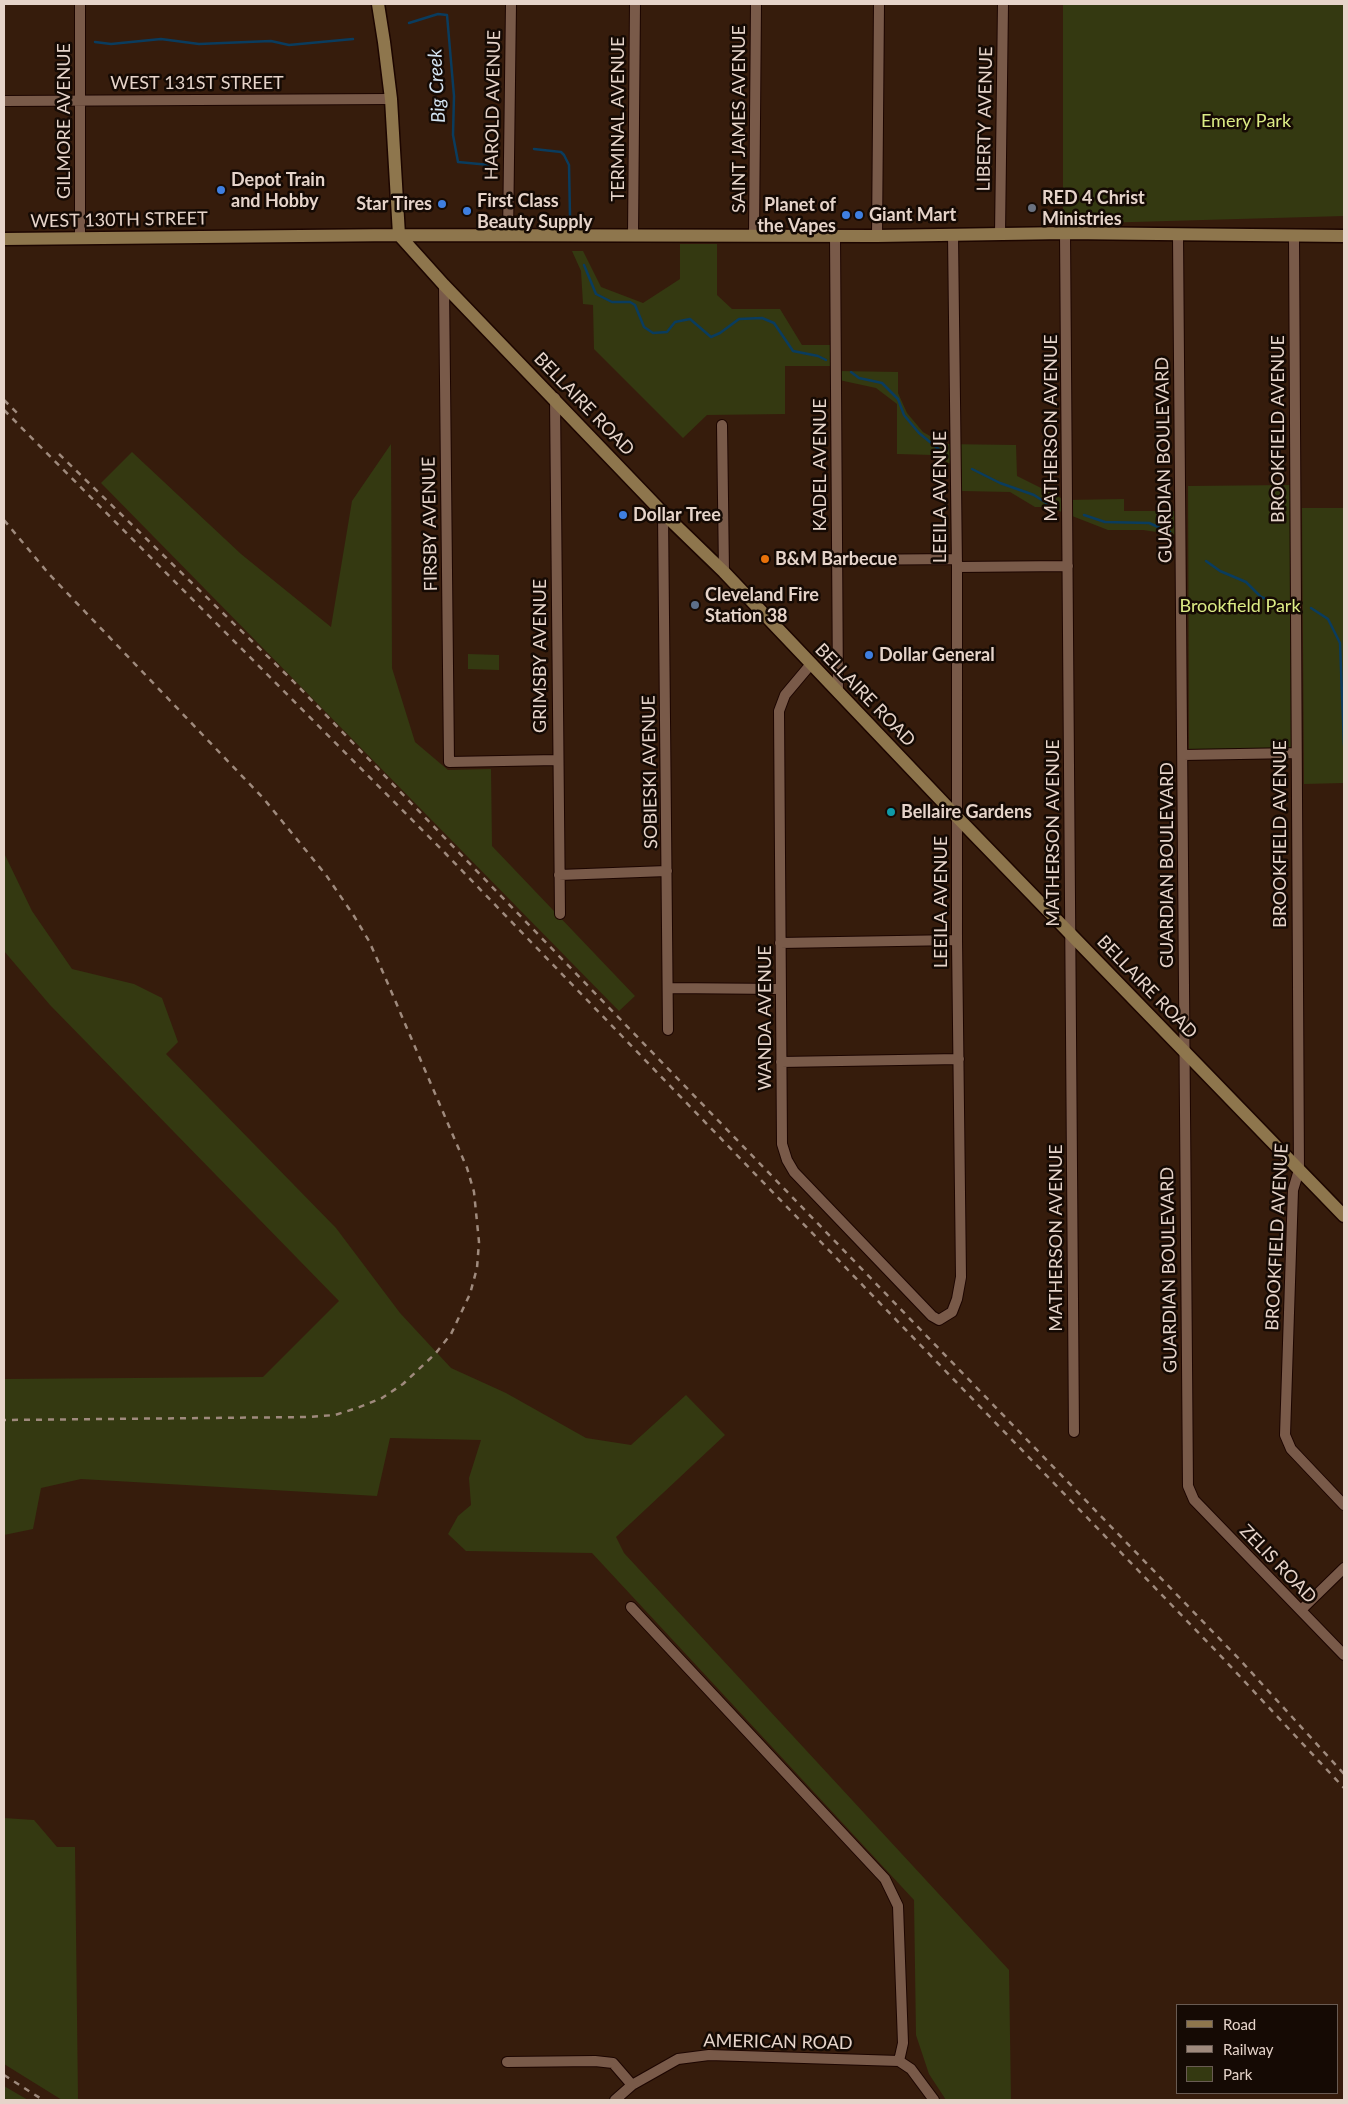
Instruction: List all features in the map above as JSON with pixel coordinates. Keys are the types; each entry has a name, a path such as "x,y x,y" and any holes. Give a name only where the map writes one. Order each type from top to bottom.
{"street":[{"name":"GILMORE AVENUE","path":"80,4 80,238"},
{"path":"378,4 391,98 399,235"},
{"name":"HAROLD AVENUE","path":"508,236 511,4"},
{"name":"TERMINAL AVENUE","path":"633,235 635,4"},
{"name":"SAINT JAMES AVENUE","path":"754,235 756,4"},
{"path":"877,236 879,4"},
{"name":"LIBERTY AVENUE","path":"1000,234 1003,4"},
{"name":"WEST 131ST STREET","path":"4,101 391,98"},
{"name":"WEST 130TH STREET","path":"4,239 399,235 877,236 1065,233 1344,236"},
{"name":"MATHERSON AVENUE","path":"1065,233 1074,1432"},
{"name":"BELLAIRE ROAD","path":"399,235 444,285 555,398 663,514 724,572 957,817 1344,1216"},
{"name":"LEEILA AVENUE","path":"939,1320 952,1312 957,1299 961,1276 953,235"},
{"name":"GUARDIAN BOULEVARD","path":"1178,235 1187,1482 1190,1494"},
{"name":"KADEL AVENUE","path":"836,236 838,693"},
{"name":"BROOKFIELD AVENUE","path":"1294,236 1299,1170 1293,1190 1285,1431 1286,1440 1291,1449 1344,1504"},
{"name":"FIRSBY AVENUE","path":"444,285 449,762 557,760"},
{"name":"GRIMSBY AVENUE","path":"555,398 557,760 560,914"},
{"path":"722,424 724,572"},
{"name":"SOBIESKI AVENUE","path":"663,514 668,871 668,1030"},
{"path":"837,560 1068,566"},
{"name":"WANDA AVENUE","path":"811,664 785,695 779,712 782,1144 787,1160 794,1172 932,1316 939,1320"},
{"path":"1183,755 1296,753"},
{"path":"559,875 668,871"},
{"path":"780,943 957,940"},
{"path":"668,988 781,989"},
{"path":"781,1062 959,1059"},
{"name":"ZELIS ROAD","path":"1190,1494 1344,1654"},
{"path":"1301,1610 1344,1568"},
{"path":"631,1607 885,1880 898,1906 903,2042 899,2061 912,2069 934,2100"},
{"name":"AMERICAN ROAD","path":"615,2100 632,2085 678,2059 709,2055 899,2061"},
{"path":"507,2062 595,2061 613,2064 632,2085"}],"green space":[{"name":"Emery Park","path":"1063,4 1344,4 1344,216 1063,224"},
{"path":"680,244 717,244 717,295 732,309 780,309 802,345 834,345 834,366 785,366 785,414 707,415 683,438 594,349 593,305 583,304 581,271 572,251 583,251 601,287 643,303 680,279"},
{"path":"838,371 898,372 898,393 907,413 923,432 944,444 1016,445 1017,476 1065,500 1124,499 1124,511 1177,511 1177,535 1143,530 1108,530 1049,507 1035,507 1010,492 962,491 962,470 933,455 897,454 897,404 876,388 839,380"},
{"path":"391,444 392,668 415,742 448,770 491,769 492,846 635,996 619,1011 101,483 132,452 241,554 331,627 352,501"},
{"name":"Brookfield Park","path":"1290,485 1293,749 1189,750 1188,486"},
{"path":"1302,508 1344,508 1344,783 1304,784"},
{"path":"468,654 499,655 499,670 468,669"},
{"path":"4,853 32,911 72,969 134,984 162,998 178,1042 166,1054 336,1228 400,1313 451,1368 506,1393 586,1438 631,1445 686,1395 725,1435 616,1537 624,1553 1009,1970 1011,2100 946,2100 929,2074 916,2035 914,1900 592,1553 466,1551 448,1534 458,1516 471,1505 469,1478 481,1440 390,1438 377,1496 81,1479 41,1488 33,1529 4,1535 4,1379 263,1377 339,1301 50,1005 4,951"},
{"path":"4,1818 34,1820 57,1847 75,1847 78,2100 62,2100 4,2064"},
{"path":"4,2086 28,2100 4,2100"}],"waterway":[{"name":"Big Creek","path":"409,23 438,14 447,15 454,96 453,135 458,162 490,165"},
{"path":"95,42 111,44 161,39 199,44 271,41 289,45 353,39"},
{"path":"534,149 561,152 564,155 569,165 570,216"},
{"path":"584,265 596,294 612,302 630,302 635,305 644,327 653,333 667,332 675,322 690,319 711,337 720,333 739,319 762,318 774,323 793,351 818,356 826,360"},
{"path":"851,372 859,378 882,383 898,399 904,415 919,433 947,456"},
{"path":"972,469 1000,483 1034,495 1051,506"},
{"path":"1084,515 1105,522 1149,523 1170,532"},
{"path":"1206,561 1220,571 1246,582 1261,597 1274,602"},
{"path":"1311,608 1328,619 1340,643 1344,745"}],"railway":[{"path":"4,400 18,414"},
{"path":"4,410 446,854 1218,1653 1344,1788"},
{"path":"59,454 293,681 1242,1662 1344,1774"},
{"path":"4,520 49,574 264,799 326,875 354,916 369,941 467,1168 474,1192 479,1242 477,1268 470,1294 451,1334 435,1354 403,1384 382,1398 357,1408 335,1415 308,1417 4,1420"},
{"path":"4,2075 43,2100"}],"place":[{"name":"Depot Train and Hobby","path":"221,190"},
{"name":"Star Tires","path":"442,204"},
{"name":"RED 4 Christ Ministries","path":"1032,208"},
{"name":"First Class Beauty Supply","path":"467,211"},
{"name":"Planet of the Vapes","path":"846,215"},
{"name":"Giant Mart","path":"859,215"},
{"name":"Dollar Tree","path":"623,515"},
{"name":"B&M Barbecue","path":"765,559"},
{"name":"Cleveland Fire Station 38","path":"695,605"},
{"name":"Dollar General","path":"869,655"},
{"name":"Bellaire Gardens","path":"891,812"}]}
